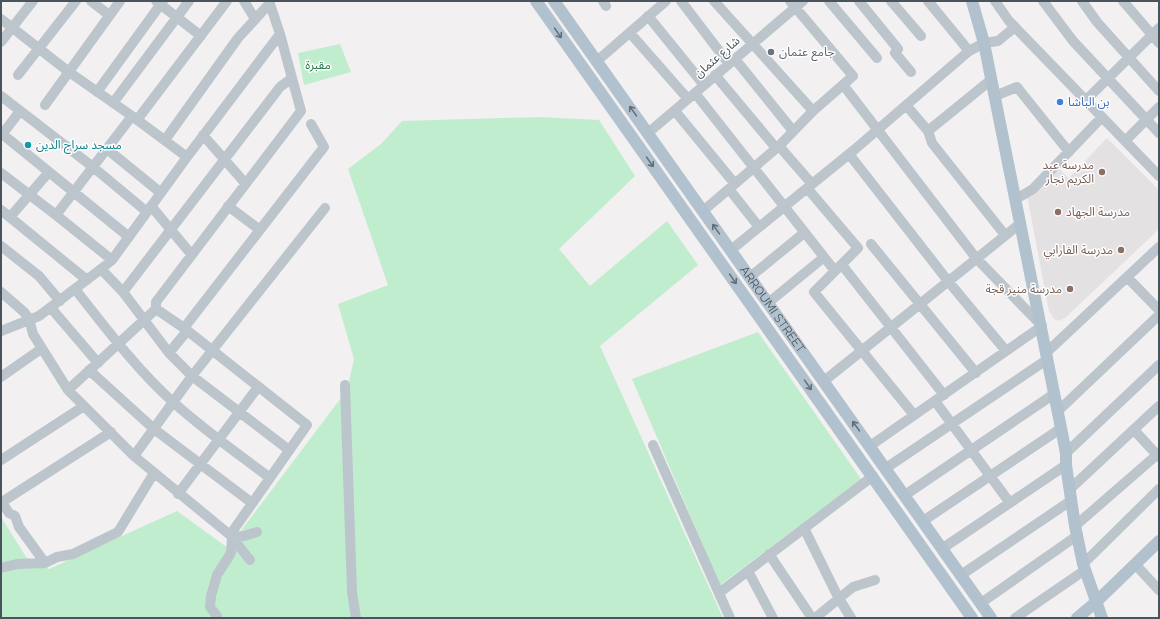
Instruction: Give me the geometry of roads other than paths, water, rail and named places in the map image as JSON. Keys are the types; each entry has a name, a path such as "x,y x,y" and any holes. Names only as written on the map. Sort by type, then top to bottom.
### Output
{"main road":[{"name":"ARROUMI STREET","path":"536,1 972,618"},
{"name":"ARROUMI STREET","path":"554,1 992,618"},
{"path":"972,1 992,79 1048,355 1084,567 1102,618"},
{"path":"1077,618 1159,542"}],"street":[{"path":"1,42 33,1"},
{"path":"18,76 38,48 76,1"},
{"path":"91,1 109,15"},
{"path":"45,105 120,1"},
{"path":"113,103 189,1"},
{"path":"56,215 107,149 135,118 201,36 227,1"},
{"path":"244,1 255,19"},
{"path":"597,61 666,1"},
{"path":"681,1 793,131"},
{"path":"714,1 812,111"},
{"name":"شارع عثمان","path":"648,133 752,44 792,5 803,1"},
{"path":"830,1 878,58"},
{"path":"859,1 898,49 895,53 911,72"},
{"path":"891,1 921,36"},
{"path":"928,1 969,52"},
{"path":"995,1 1015,27 1159,176"},
{"path":"1043,1 1073,41 1159,133"},
{"path":"1082,1 1097,22 1159,92"},
{"path":"1086,100 1128,58 1157,36 1123,1"},
{"path":"97,92 160,2 201,36"},
{"path":"165,140 238,38 269,2"},
{"path":"68,390 156,309 156,302 191,254 245,183 299,116 301,111 280,34 269,2"},
{"path":"703,211 777,147 812,111 844,86 853,76 792,5"},
{"path":"648,16 704,85"},
{"path":"1,19 69,72 135,118 187,157"},
{"path":"731,250 849,154 969,52 984,43 998,41 1015,27"},
{"path":"630,33 691,96 754,167 823,258 838,268 891,327 940,398 953,423 1010,503"},
{"path":"1,331 39,316 112,260 203,135 280,34"},
{"path":"716,75 810,186 858,248 814,292 914,415"},
{"path":"123,292 280,87 292,78"},
{"path":"928,131 992,79"},
{"path":"844,86 976,258 1042,326 870,446"},
{"path":"995,96 1017,88 1069,152"},
{"path":"1,96 149,209 171,230 191,254"},
{"path":"906,105 928,131 932,142 1005,235"},
{"path":"1125,141 1159,108"},
{"path":"20,111 1,134 129,237"},
{"path":"675,111 732,187 759,227"},
{"path":"1016,199 1034,189 1102,117"},
{"path":"169,354 260,230 324,147 311,124"},
{"path":"203,135 245,183"},
{"path":"107,149 161,193"},
{"path":"849,154 948,281 1006,351"},
{"path":"10,217 48,172"},
{"path":"1,173 112,260"},
{"path":"228,206 260,230"},
{"path":"134,456 172,402 324,208"},
{"path":"1,210 87,280"},
{"path":"824,381 1021,223"},
{"path":"750,277 804,233"},
{"path":"871,244 976,372"},
{"path":"1,246 39,276 60,301"},
{"path":"886,468 953,423 1048,355 1159,247"},
{"path":"768,303 823,258"},
{"path":"101,269 123,292 169,354 192,376 289,450"},
{"path":"1057,412 1158,316 1127,277"},
{"path":"75,289 119,344 172,402 219,440 270,478"},
{"path":"1,292 24,312 29,319 33,334 41,349 68,390 134,456 178,494 231,536 250,560"},
{"path":"51,308 98,363"},
{"path":"156,309 186,329 307,425 252,503 231,536 231,553 217,575 211,596 210,607 216,616"},
{"path":"1,376 41,349"},
{"path":"943,548 1010,503 1066,459 1159,365"},
{"path":"89,370 154,429 252,503"},
{"path":"345,385 352,592 356,618"},
{"path":"178,494 258,387"},
{"path":"904,494 1054,394"},
{"path":"1,460 84,406"},
{"path":"962,575 1071,494 1159,406"},
{"path":"923,521 1060,429"},
{"path":"981,603 1077,530 1158,455 1134,430"},
{"path":"45,563 19,527 15,516 9,513 1,501 111,432"},
{"path":"653,445 730,618"},
{"path":"1,568 17,564 45,563 57,557 73,554 118,532 154,473"},
{"path":"719,593 873,476"},
{"path":"1016,618 1084,567 1159,489"},
{"path":"804,528 838,598 851,618"},
{"path":"231,536 244,536 257,532"},
{"path":"769,554 814,618 853,587 875,580"},
{"path":"1135,564 1159,590"},
{"path":"748,571 773,618"}],"place":[{"name":"جامع عثمان","path":"771,52"},
{"name":"بن الباشا","path":"1060,102"},
{"name":"مسجد سراج الدين","path":"28,145"},
{"name":"مدرسة عبد الكريم نجار","path":"1102,172"},
{"name":"مدرسة الجهاد","path":"1058,212"},
{"name":"مدرسة الفارابي","path":"1121,250"},
{"name":"مدرسة منير قجة","path":"1070,289"}],"park label":[{"name":"مقبرة","path":"318,65"}]}
